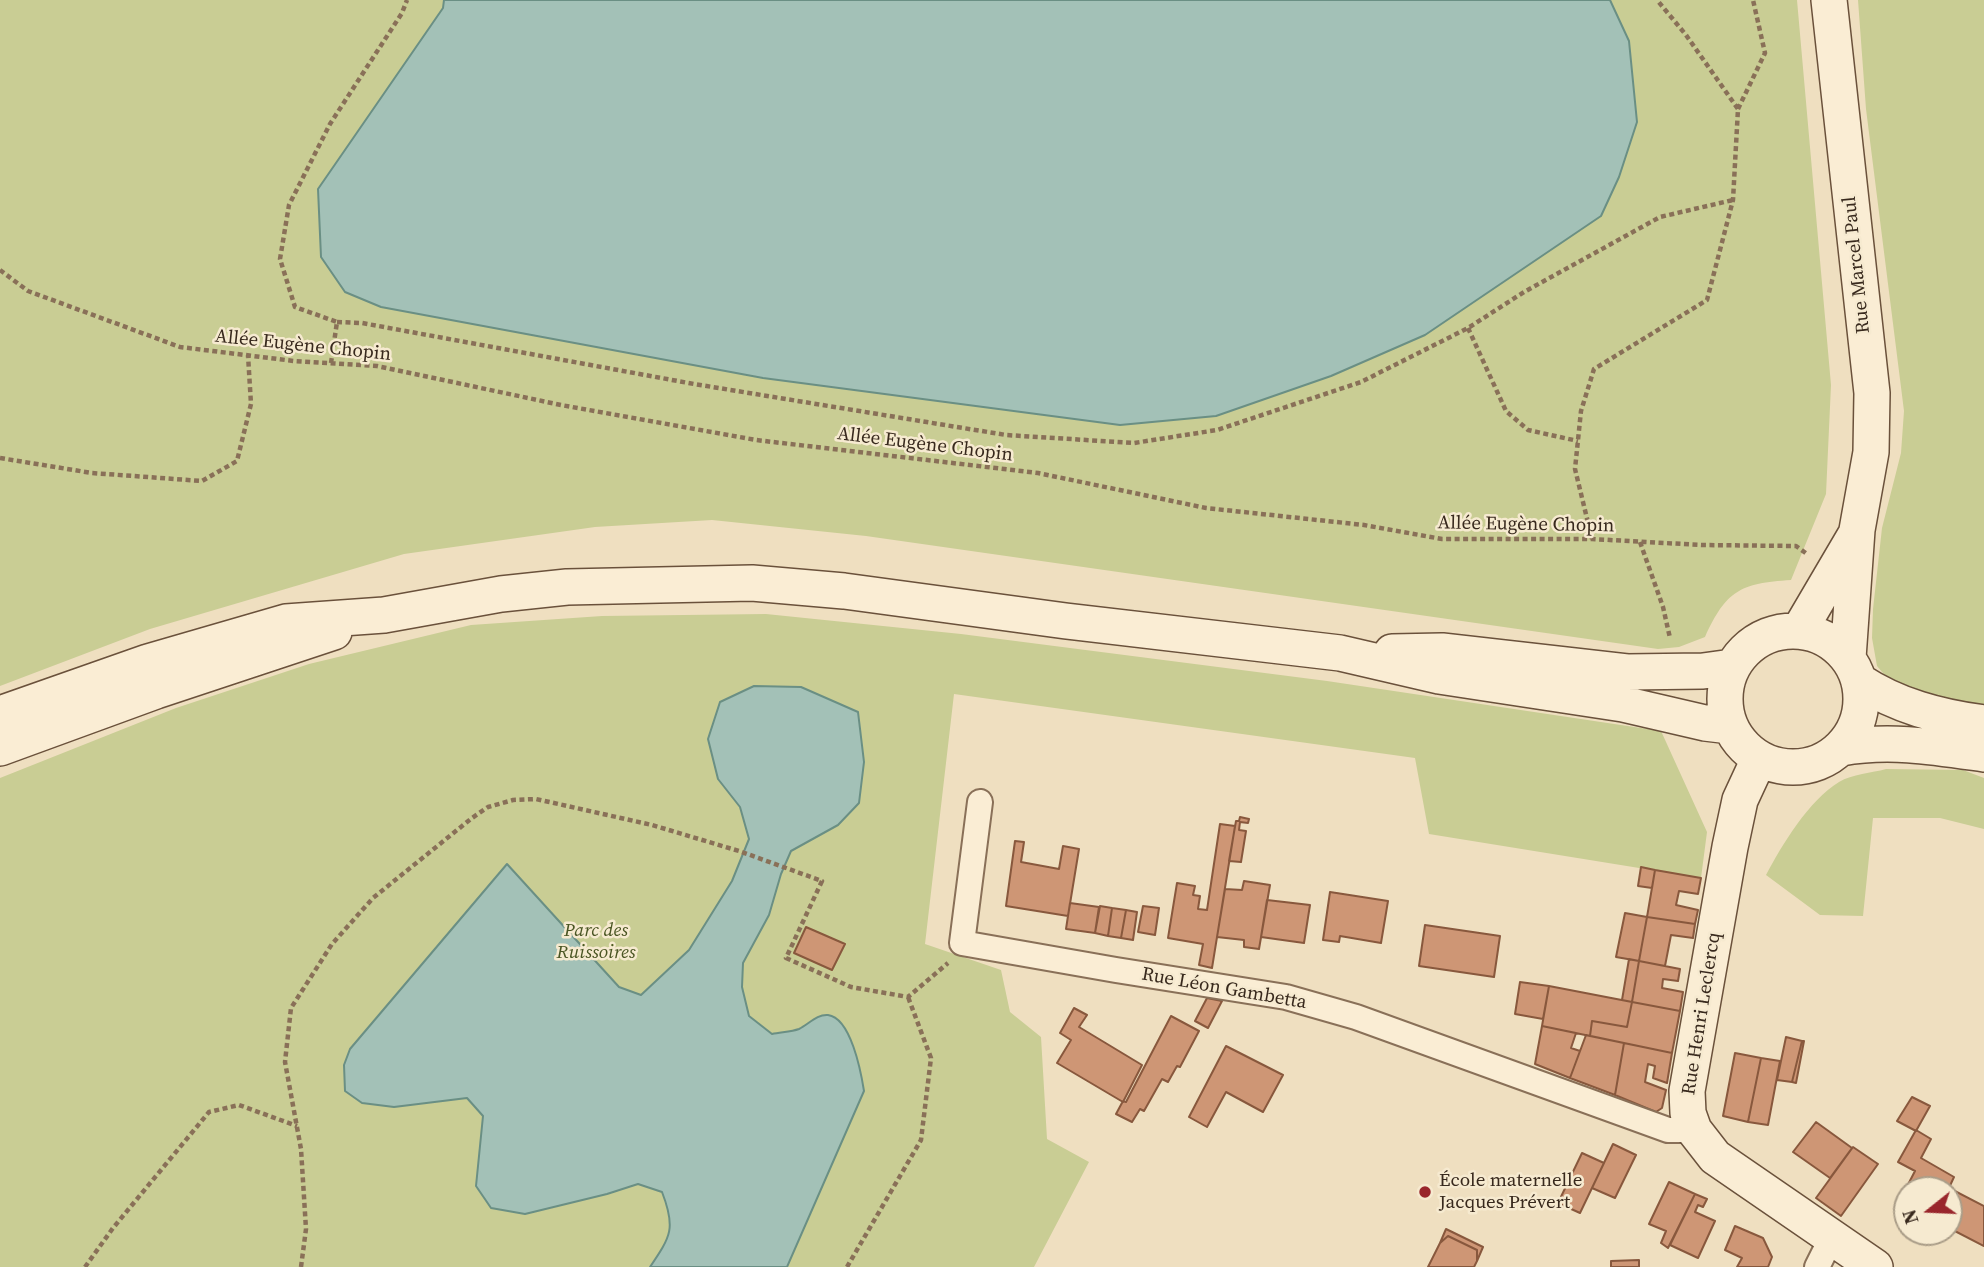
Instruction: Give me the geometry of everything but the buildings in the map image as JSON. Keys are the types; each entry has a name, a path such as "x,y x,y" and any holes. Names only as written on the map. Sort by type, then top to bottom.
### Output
{"main road":[{"name":"Rue Marcel Paul","path":"1829,0 1872,393 1871,452 1857,530 1854,670"},
{"name":"Rue Marcel Paul","path":"1799,631 1857,530"},
{"path":"0,714 148,662 286,622 384,615 501,594 568,587 752,583 844,590 1066,621 1340,653 1439,676 1623,704 1730,726"},
{"path":"0,748 156,691 384,615"},
{"path":"1854,670 1861,699 1859,717 1853,733 1841,748 1823,761 1802,767 1780,767 1759,759 1742,745 1730,726 1725,706 1726,686 1732,667 1745,650 1760,638 1779,632 1799,631 1826,639 1875,692 1913,709 1984,723"},
{"path":"1340,653 1442,651 1628,672 1732,667"},
{"path":"1841,748 1863,744 1908,743 1984,754"},
{"name":"Rue Henri Leclercq","path":"1759,759 1741,800 1735,824 1687,1090 1688,1113 1694,1130 1716,1157 1825,1252 1875,1267"}],"street":[{"path":"962,943 980,802"},
{"name":"Rue Léon Gambetta","path":"962,943 1286,997 1368,1021 1668,1130 1694,1130"}],"path":[{"path":"407,0 402,13 330,124 289,205 280,259 295,307 337,322 362,323 694,384 1006,435 1134,443 1217,430 1361,382 1468,328 1524,292 1660,217 1733,200"},
{"path":"1657,0 1686,35 1738,109"},
{"path":"1592,539 1576,469 1581,411 1594,369 1707,300 1733,200 1738,109 1765,53 1753,0"},
{"name":"Allée Eugène Chopin","path":"0,270 28,291 180,347 377,366 561,405 756,440 1038,473 1206,508 1364,524 1442,539 1592,539 1701,545 1796,546 1830,574"},
{"path":"331,363 337,322"},
{"path":"1468,328 1506,411 1528,430 1578,442"},
{"path":"0,458 92,473 202,481 237,461 251,404 248,355"},
{"path":"1640,542 1663,607 1671,641 1668,672"},
{"path":"301,1267 306,1229 301,1149 285,1062 291,1008 332,944 373,898 488,807 513,800 536,799 652,825 739,851 822,881 786,958 851,987 908,997 944,968 962,943"},
{"path":"847,1267 921,1140 931,1058 908,997"},
{"path":"85,1267 113,1228 209,1112 239,1105 297,1126"}],"green space":[{"path":"0,0 1797,0 1831,385 1826,494 1791,580 1759,584 1737,592 1720,609 1705,637 1679,647 1658,649 866,536 712,520 595,527 404,554 150,629 0,686"},
{"path":"1858,0 1984,0 1984,705 1917,696 1893,685 1877,666 1872,638 1873,609 1882,528 1901,453 1904,411 1866,109"},
{"name":"Parc des Ruissoires","path":"766,614 961,634 1327,681 1661,731 1707,832 1701,878 1429,834 1415,758 954,694 925,944 1001,970 1010,1012 1041,1037 1047,1139 1089,1162 1034,1267 0,1267 0,778 176,708 309,664 471,625 602,616"},
{"path":"1886,769 1963,770 1984,778 1984,829 1940,818 1873,818 1863,916 1820,915 1766,875 1797,824 1828,790 1850,777"}],"water":[{"path":"444,0 1610,0 1629,41 1637,122 1619,177 1601,216 1425,335 1331,376 1216,416 1120,425 763,378 381,307 345,292 321,257 318,189 443,8"},
{"path":"754,686 801,687 858,712 864,762 859,803 838,825 791,851 769,915 743,963 742,987 749,1016 772,1034 799,1029 824,1015 836,1018 843,1025 854,1047 864,1091 787,1267 650,1267 663,1247 669,1231 669,1215 662,1192 638,1184 525,1214 491,1208 476,1186 483,1116 467,1098 394,1107 362,1103 345,1091 344,1065 350,1049 507,864 619,987 641,995 689,950 732,881 749,839 740,807 718,779 708,739 720,702"}],"place":[{"name":"École maternelle Jacques Prévert","path":"1425,1192"}]}
